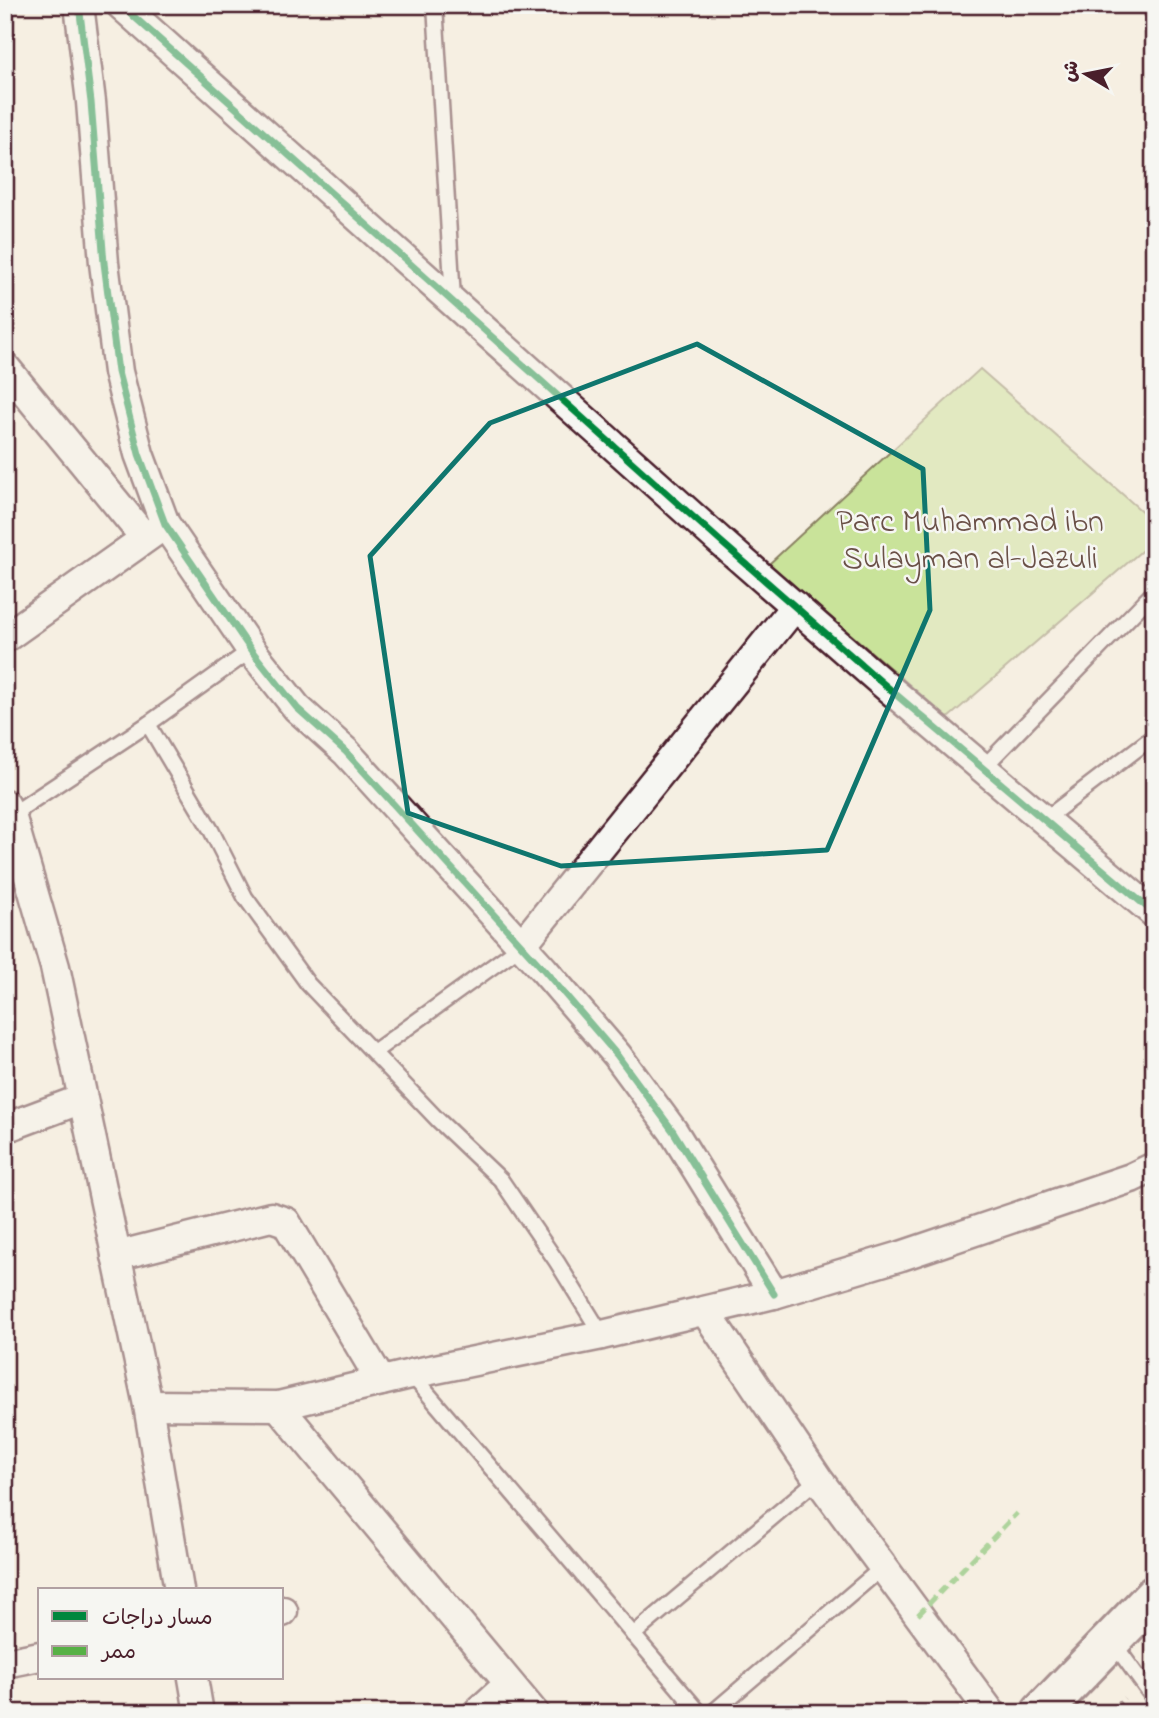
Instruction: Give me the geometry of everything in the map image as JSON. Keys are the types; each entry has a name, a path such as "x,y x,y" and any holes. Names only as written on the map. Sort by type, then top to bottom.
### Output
{"main road":[{"path":"1041,1713 1154,1596"}],"street":[{"path":"79,5 91,102 104,263 118,372 155,531"},
{"path":"121,5 794,606 1154,914"},
{"path":"5,367 155,531 297,708 346,752 617,1055 673,1131 774,1294"},
{"path":"5,638 155,531"},
{"path":"521,946 794,606"},
{"path":"8,809 55,967 148,1405 179,1588"},
{"path":"5,1128 82,1099"},
{"path":"148,1405 278,1406 411,1374 705,1311 774,1294 901,1256 1130,1178 1154,1167"},
{"path":"116,1256 271,1217 286,1222 381,1381"},
{"path":"705,1311 818,1479 991,1713"},
{"path":"278,1406 534,1713"},
{"path":"5,1663 38,1656"},
{"path":"194,1680 199,1713"},
{"path":"477,1713 509,1684"}],"lane":[{"path":"435,5 454,304"},
{"path":"983,768 1154,592"},
{"path":"8,809 148,724 251,650"},
{"path":"148,724 211,830 245,897 308,984 375,1051 438,1120 501,1180 557,1262 602,1335"},
{"path":"1044,820 1154,736"},
{"path":"375,1051 521,946"},
{"path":"411,1374 700,1713"},
{"path":"633,1635 818,1479"},
{"path":"712,1713 883,1567"},
{"path":"1111,1640 1154,1699"}],"highlighted area":[{"path":"697,344 923,469 930,610 827,850 561,866 408,813 370,556 490,423"}],"green space":[{"name":"Parc Muhammad ibn Sulayman al-Jazuli","path":"980,369 1154,522 1154,540 948,718 769,564"}],"marked path":[{"path":"918,1615 1017,1513"}],"cycle path":[{"path":"79,5 91,102 104,263 118,372 139,454 165,524 251,650 297,708 346,752 544,970 617,1055 673,1131 774,1294"},
{"path":"121,5 720,541 880,681 1154,913"}]}
